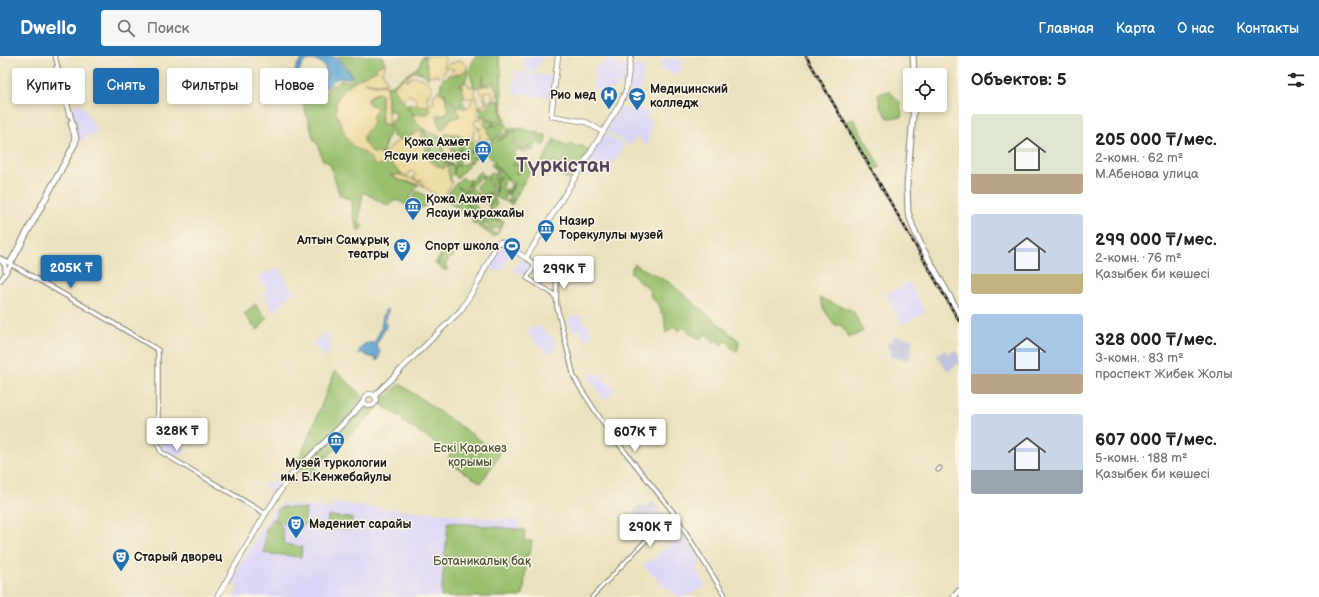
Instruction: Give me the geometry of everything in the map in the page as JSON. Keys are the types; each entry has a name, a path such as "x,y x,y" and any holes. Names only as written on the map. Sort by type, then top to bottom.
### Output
{"highway":[{"path":"914,56 915,68"},
{"path":"914,112 907,185 908,212 922,247 959,311"},
{"path":"955,597 959,592"}],"main road":[{"path":"558,56 550,116 586,122 603,132"},
{"path":"526,258 624,97 631,56"},
{"path":"365,403 369,406 373,405 376,401 377,393 461,310 477,286 495,244 501,242 556,279 554,293 574,377 610,433 677,517 726,597"},
{"path":"0,259 92,309 158,350 157,429 159,449 161,452 266,514"},
{"path":"0,259 5,265 6,270"},
{"path":"534,263 534,267 528,278 554,293"},
{"path":"0,281 9,264"},
{"path":"0,278 6,270 16,268"},
{"path":"218,597 266,514 296,471 365,403 365,396 375,392 402,368"},
{"path":"371,393 376,397"}],"street":[{"path":"9,264 76,144 77,138 54,56"},
{"path":"593,597 652,534 671,516 673,512"},
{"path":"593,597 655,532 671,519 677,517"}],"shaded area":[{"path":"524,56 543,56 542,62 540,62 539,67 536,67 535,72 525,70"},
{"path":"667,58 682,60 680,74 661,70 662,59 666,60"},
{"path":"607,59 616,60 616,64 627,66 625,85 617,84 615,90 593,89 596,65 600,66 601,63 607,62"},
{"path":"633,65 645,67 639,102 631,96 629,92"},
{"path":"515,71 553,77 550,97 513,93"},
{"path":"631,102 649,113 647,119 650,120 652,118 648,145 642,143 642,140 635,137 630,145 606,131 620,107 627,111"},
{"path":"82,104 97,131 80,142 71,108"},
{"path":"604,133 624,145 615,163 612,162 605,173 603,171 586,177 580,173"},
{"path":"498,245 501,245 511,254 500,272 488,267"},
{"path":"522,259 532,265 526,275 513,270"},
{"path":"280,267 285,279 294,291 273,312 263,293 267,290 258,277"},
{"path":"909,282 925,312 902,325 886,295"},
{"path":"583,316 581,318 593,332 585,341 581,338 584,335 579,328 573,333 568,318"},
{"path":"539,325 548,335 550,334 557,347 547,354 527,332"},
{"path":"323,334 330,334 330,348 326,357 322,355 323,353 313,343 323,336"},
{"path":"893,336 913,339 910,360 890,357 891,348 887,348 887,342 892,342"},
{"path":"945,350 948,354 955,350 959,356 959,363 948,371 936,355"},
{"path":"596,372 602,378 606,372 607,374 603,379 616,389 605,400 588,377"},
{"path":"162,420 186,420 186,451 184,454 172,455 161,448"},
{"path":"277,473 284,476 271,499 269,498 271,495 268,493 270,489 264,486 267,482 272,484"},
{"path":"653,501 668,518 652,532 633,511 640,504 644,508"},
{"path":"282,503 332,509 333,503 520,521 519,529 525,530 524,540 532,541 530,554 527,554 523,595 520,597 233,597 238,587 231,581 275,506 279,507"},
{"path":"685,535 701,564 695,568 705,586 687,597 679,597 668,588 667,589 643,565"}],"green space":[{"path":"337,56 382,56 385,63 377,68 378,70 362,77 350,85 338,97 336,108 349,141 373,160 382,164 385,160 395,167 402,175 391,175 399,180 418,185 406,205 395,201 388,206 363,192 359,221 363,227 359,232 353,217 352,200 340,196 330,164 322,159 318,145 314,140 303,104 328,104 328,88 331,85 335,85 342,80 350,82 353,76"},
{"path":"423,56 425,56 428,79 424,74 415,72 411,73 395,86 392,85 418,67"},
{"path":"476,56 499,56 502,105 505,121 492,122 485,117 486,112 484,116 481,116 480,107 487,109 489,104 496,99 499,104 498,100 500,102 496,85 492,82 489,85 482,84 484,75 481,83 482,86 475,88 470,72","holes":["501,103 503,118 505,121 502,117"]},
{"path":"467,69 469,71 464,84 460,85 464,91 463,101 467,108 462,109 460,108 461,103 458,108 446,97 445,92 444,95 440,93 441,83 444,77 447,79 448,76 460,74"},
{"path":"388,85 394,88 421,126 427,139 432,157 428,139 423,129 442,137 443,157 445,164 444,169 429,161 420,131 401,141 393,136 390,124 394,119 396,119 395,111 388,111"},
{"path":"889,91 900,102 902,117 888,118 880,106 878,94"},
{"path":"378,93 382,95 382,124 389,124 389,133 382,154 373,153 365,144 364,138 365,132 373,123 372,117 376,111 374,106 368,103 368,100 371,96"},
{"path":"444,97 454,105 460,116 448,121 442,130 439,129 437,114 441,116 445,115 449,108"},
{"path":"408,104 428,105 431,110 428,114 414,115 408,107"},
{"path":"853,118 880,167 874,170 846,122"},
{"path":"485,119 495,124 489,127 503,123 507,124 507,127 492,141 487,127 485,126"},
{"path":"511,127 539,133 539,135 546,135 545,145 541,145 538,142 532,152 528,148 526,152 514,141 512,142 523,151 522,152 518,149 514,153 518,157 514,161 518,164 512,165 521,165 515,173 518,174 517,172 523,165 526,165 523,164 527,160 532,163 531,165 533,166 523,184 520,185 522,186 512,205 505,201 508,200 511,202 514,200 513,198 512,201 509,200 509,195 515,183 509,193 508,191 511,187 511,182 508,181 507,177 494,164 496,163 494,162 490,165 494,161 489,157 488,153 484,152 499,136 507,132 511,132 497,141 516,131 506,131"},
{"path":"458,133 461,135 461,140 458,142 452,142 460,143 460,152 453,151 451,148 453,143 444,139 445,134"},
{"path":"554,139 568,146 570,143 578,147 580,145 590,151 573,178 567,179 557,172 559,168 558,164 553,161 549,167 542,162"},
{"path":"472,141 476,146 480,146 478,155 475,159 473,156 476,154 469,150 473,153 470,154 474,159 471,163 461,152 461,143"},
{"path":"452,152 459,152 457,155 460,153 460,165 456,166 462,165 468,162 471,163 457,178 454,174 456,156"},
{"path":"444,155 445,158 448,159 448,163 453,164 454,174 450,178 452,181 451,182 450,181 447,166 452,165 446,164"},
{"path":"493,164 507,177 502,188 504,190 508,190 504,192 504,194 507,192 509,194 505,195 504,201 496,197 495,192 497,192 498,186 496,191 496,171 500,176 499,180 502,175 492,166"},
{"path":"480,171 485,176 481,178 481,176 471,187 482,197 493,193 495,199 493,202 488,204 469,193 469,184"},
{"path":"492,172 494,173 496,182 496,191 494,191 494,188 487,175"},
{"path":"462,177 467,181 469,179 471,180 465,191 467,189 467,194 455,207 444,200"},
{"path":"485,177 487,178 492,192 482,195 476,186"},
{"path":"417,191 430,198 425,207 424,206 422,208 418,206 415,211 408,207"},
{"path":"466,197 472,201 471,203 474,201 477,209 484,211 488,214 488,217 492,215 501,220 478,219 478,217 473,217 473,219 456,208 460,201 471,208 473,214 472,208 461,201"},
{"path":"495,200 497,204 491,213 488,204"},
{"path":"473,220 504,221 497,235 499,229 495,227 494,230 484,223 483,226 496,233 494,237 472,222"},
{"path":"445,250 454,254 452,258 450,257 445,266 448,268 446,271 438,266 440,259 437,265 434,263 441,258 439,257 441,254 441,257"},
{"path":"634,264 670,283 739,341 737,351 730,347 731,345 726,341 722,345 716,340 714,342 706,334 700,339 683,327 679,331 673,327 666,333 664,315 661,313 660,307 650,295 651,292 630,272"},
{"path":"820,298 853,311 863,331 849,338 841,325 835,325 825,311"},
{"path":"255,304 267,318 257,330 244,314"},
{"path":"335,371 362,395 362,403 295,467 307,441"},
{"name":"Ескі Қаракөз қорымы","path":"400,384 500,454 481,483 450,463 451,461 448,459 451,453 402,421 403,419 377,402 381,398 377,394 383,394 386,397"},
{"path":"375,405 378,408 307,477 299,471 366,407 373,407"},
{"path":"279,508 306,509 304,526 285,524 274,519"},
{"path":"328,516 352,518 351,530 327,528"},
{"path":"272,519 281,525 285,544 302,547 301,557 264,553 266,529"},
{"name":"Ботаникалық бақ","path":"448,522 525,530 524,540 532,541 530,554 527,554 523,595 520,597 441,597"}],"sand":[{"path":"425,56 445,56 444,67 451,62 452,64 459,60 468,67 462,72 448,76 454,69 446,68 444,73 439,77 436,75 429,75"},
{"path":"385,63 385,67 382,71 386,79 386,83 377,84 364,82 375,85 386,84 389,124 382,124 381,93 372,95 367,101 377,109 372,117 373,123 364,135 364,143 373,153 382,154 382,157 385,160 382,164 375,166 366,154 354,147 348,140 337,116 336,110 339,96 344,90 356,80 377,70 376,68"},
{"path":"411,73 406,81 414,76 425,80 432,86 431,94 427,94 428,104 434,104 433,96 438,90 440,90 440,93 444,95 449,111 443,115 437,115 440,130 444,129 449,120 460,116 457,109 459,107 467,107 473,100 473,98 465,98 461,84 464,84 465,82 468,83 469,87 473,85 479,109 477,113 485,119 485,126 487,127 488,134 491,138 486,139 486,145 492,142 484,152 483,151 479,155 478,154 480,150 482,150 482,147 476,146 471,141 477,140 480,144 479,129 482,128 480,117 474,122 479,128 474,131 473,138 468,138 464,142 457,143 462,139 459,134 447,133 444,135 444,140 453,143 452,146 447,144 446,146 452,148 452,155 444,155 442,137 426,131 424,128 422,129 412,115 428,114 431,110 429,106 417,105 416,99 408,94 404,98 403,102 393,87"},
{"path":"494,85 498,93 496,97 486,109 479,106 486,104 478,87","holes":["492,91 490,102 486,102 485,92"]},
{"path":"420,131 429,161 443,169 444,166 447,166 450,181 453,182 442,199 420,184 399,180 390,175 401,175 405,177 414,179 422,184 425,183 422,180 418,181 413,177 416,175 412,171 409,172 407,177 405,176 383,156 383,154 398,140 402,140"}],"water":[{"path":"311,56 322,58 326,56 333,56 340,60 351,77 349,79 336,79 328,85 328,68 325,68 320,62 315,60 308,60 300,68 296,68 299,63"},
{"path":"385,310 388,310 385,320 386,327 376,345 380,351 379,359 377,361 377,358 375,360 376,358 372,358 373,356 367,356 366,353 365,355 364,353 361,354 361,352 359,354 363,345 373,343 373,345 381,329"}],"railway":[{"path":"806,56 959,321"}],"place":[{"name":"Рио мед","path":"609,110"},
{"name":"Медицинский колледж","path":"637,111"},
{"name":"Қожа Ахмет Ясауи кесенесі","path":"483,164"},
{"name":"Қожа Ахмет Ясауи мұражайы","path":"413,221"},
{"name":"Назир Торекулулы музей","path":"546,243"},
{"name":"Спорт школа","path":"512,261"},
{"name":"Алтын Самұрық театры","path":"402,262"},
{"name":"Музей туркологии им. Б.Кенжебайулы","path":"336,455"},
{"name":"Мәдениет сарайы","path":"296,539"},
{"name":"Старый дворец","path":"121,572"}],"district":[{"name":"Түркістан","path":"563,165"}]}
